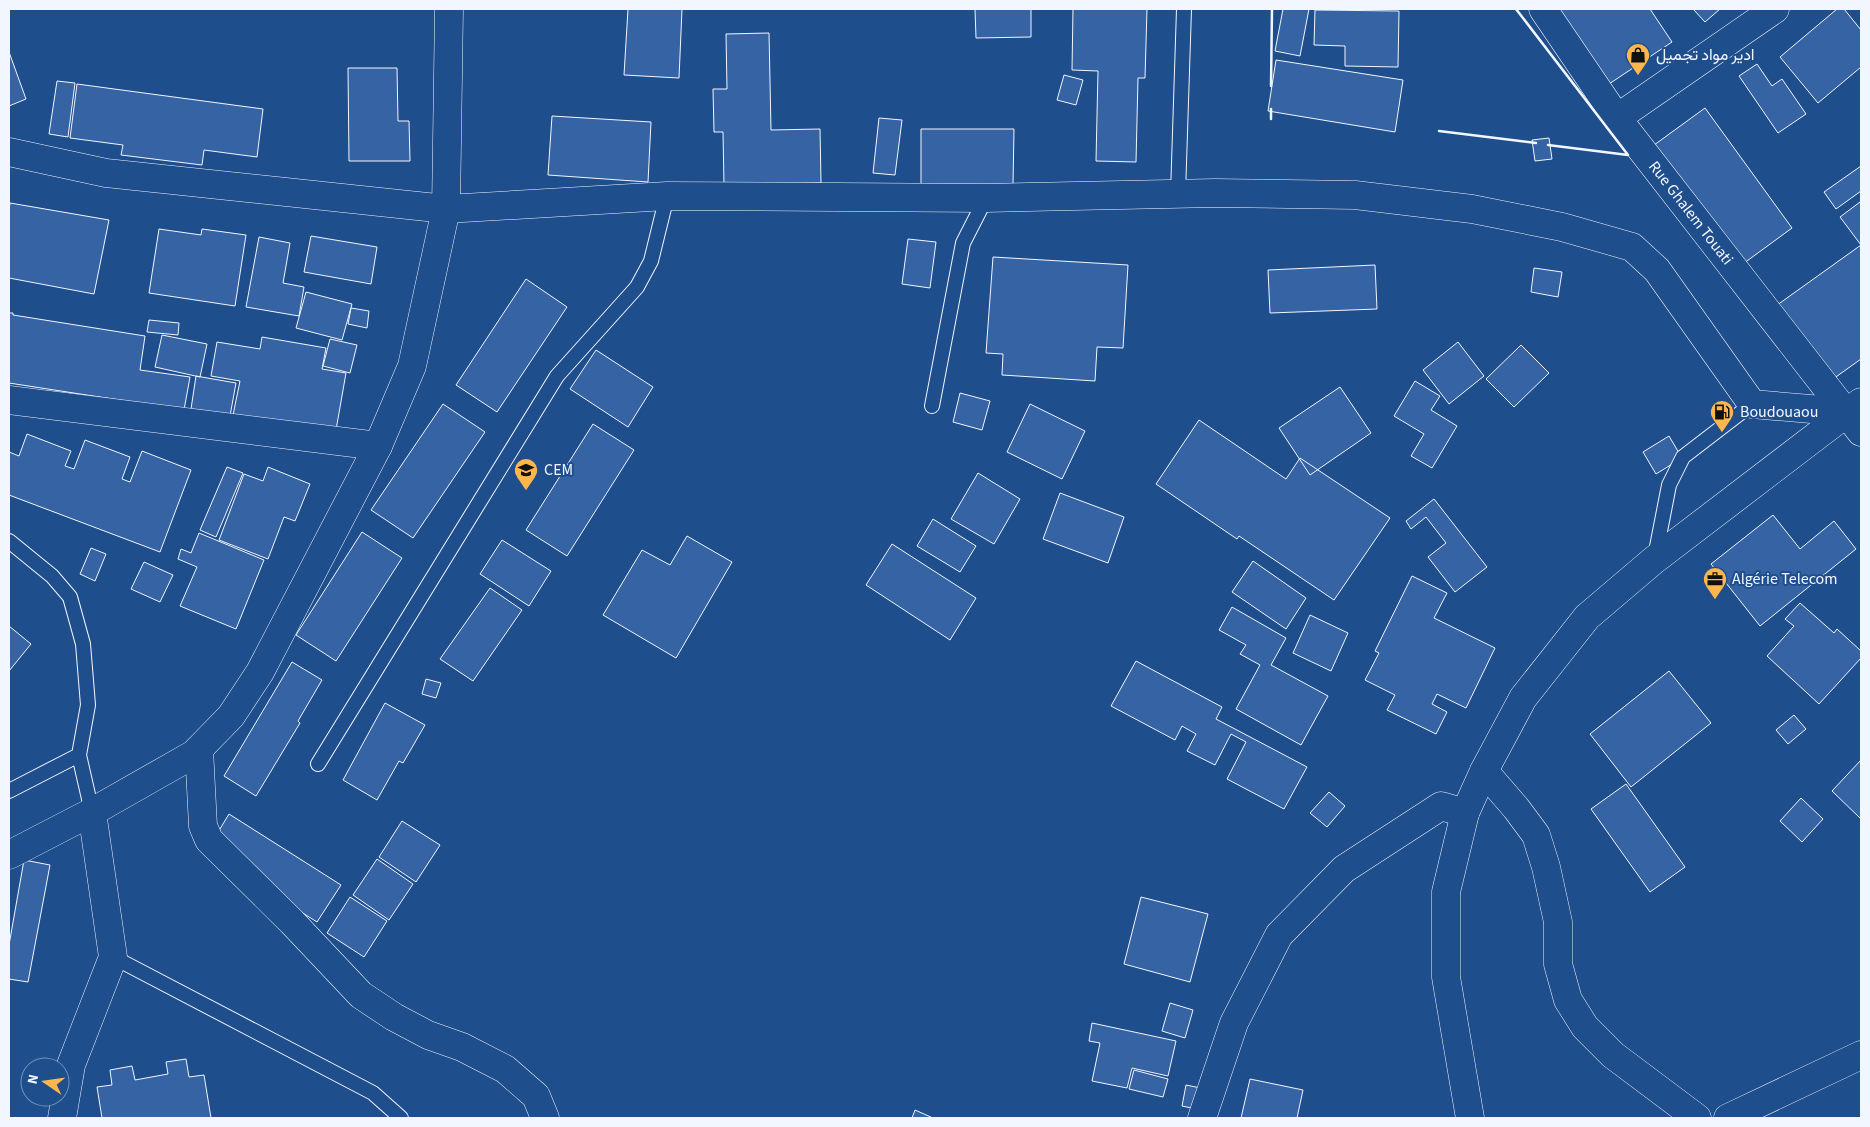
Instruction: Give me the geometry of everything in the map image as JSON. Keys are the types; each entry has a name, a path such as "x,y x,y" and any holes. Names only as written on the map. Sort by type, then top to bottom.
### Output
{"street":[{"path":"9,855 92,812 194,754 231,716 260,672 378,446 412,366 446,208 449,9"},
{"name":"Rue Ghalem Touati","path":"1543,9 1617,118 1857,415"},
{"path":"1617,118 1775,9"},
{"path":"9,152 106,173 446,208 667,196 986,198 1178,194 1355,196 1472,209 1562,227 1632,247 1657,270 1752,404 1857,415"},
{"path":"9,400 378,446"},
{"path":"1470,1118 1446,977 1446,892 1465,813 1484,771 1523,698 1587,617 1654,560 1857,415"},
{"path":"199,750 204,826 209,840 361,994 394,1017 428,1035 462,1047 505,1069 536,1096 545,1118"},
{"path":"1484,771 1516,808 1536,835 1546,867 1558,922 1558,964 1568,1000 1585,1027 1613,1055 1697,1118"},
{"path":"1202,1118 1234,1023 1280,936 1344,869 1441,806 1465,813"},
{"path":"62,1118 71,1065 113,957 92,812"},
{"path":"1728,1118 1852,1059 1861,1043"}],"lane":[{"path":"1178,194 1184,9"},
{"path":"318,764 557,376 637,288 651,261 667,196"},
{"path":"932,406 962,243 986,198"},
{"path":"1654,560 1669,485 1684,457 1752,404"},
{"path":"9,541 52,576 70,597 83,644 88,705 79,755 92,812"},
{"path":"9,791 79,755"},
{"path":"113,957 374,1093 401,1118"}],"building":[{"path":"628,9 682,9 679,78 624,75"},
{"path":"975,9 1031,9 1031,37 976,38"},
{"path":"1073,9 1147,9 1145,78 1138,78 1136,162 1096,161 1098,71 1072,70"},
{"path":"1283,9 1309,9 1300,56 1275,51"},
{"path":"1547,9 1650,9 1672,42 1600,90"},
{"path":"1693,9 1720,9 1705,22"},
{"path":"1837,9 1844,9 1861,30 1861,67 1818,103 1780,57"},
{"path":"1315,10 1399,11 1398,67 1345,66 1345,46 1314,45"},
{"path":"769,33 771,130 820,129 821,183 724,185 723,132 714,132 713,89 727,89 726,34"},
{"path":"9,52 26,99 9,106"},
{"path":"1276,60 1403,80 1395,132 1268,111"},
{"path":"1757,64 1772,86 1782,79 1806,114 1778,133 1739,76"},
{"path":"348,68 397,68 398,121 409,121 410,161 349,161"},
{"path":"1064,75 1083,80 1076,105 1057,100"},
{"path":"57,81 75,83 68,137 49,134"},
{"path":"77,84 263,109 257,157 204,150 202,165 121,155 123,145 70,138"},
{"path":"1705,108 1792,228 1736,269 1650,148"},
{"path":"552,116 651,122 648,182 548,175"},
{"path":"879,118 902,120 895,175 873,173"},
{"path":"921,129 1014,129 1013,185 921,185"},
{"path":"1549,138 1552,159 1535,161 1532,140"},
{"path":"1861,166 1861,191 1836,209 1824,192"},
{"path":"1860,202 1861,204 1861,245 1840,217"},
{"path":"10,203 109,220 94,294 9,278"},
{"path":"159,229 201,235 202,229 246,235 235,306 149,293"},
{"path":"311,236 377,247 371,284 304,272"},
{"path":"259,237 290,243 283,283 304,287 299,316 246,307"},
{"path":"908,239 936,242 930,288 902,284"},
{"path":"1861,245 1861,359 1826,384 1773,308"},
{"path":"993,257 1128,265 1123,348 1097,347 1095,381 1002,375 1003,354 986,353"},
{"path":"1375,265 1377,309 1270,313 1268,270"},
{"path":"1534,268 1562,272 1558,297 1531,292"},
{"path":"526,279 567,307 497,412 456,385"},
{"path":"306,292 352,304 342,340 296,328"},
{"path":"351,308 369,311 367,328 348,324"},
{"path":"9,313 145,336 140,370 190,377 184,410 9,383"},
{"path":"149,320 179,323 178,335 147,332"},
{"path":"162,335 207,344 200,377 155,367"},
{"path":"262,337 326,348 322,369 346,373 336,430 233,415 240,381 211,376 217,342 260,349"},
{"path":"330,339 357,345 350,373 323,366"},
{"path":"1458,342 1484,376 1449,404 1423,370"},
{"path":"1521,345 1549,373 1514,407 1486,379"},
{"path":"596,350 653,387 628,427 570,389"},
{"path":"196,376 236,383 230,416 191,409"},
{"path":"1415,381 1440,396 1431,410 1457,426 1432,468 1411,456 1424,434 1394,416"},
{"path":"1340,387 1371,433 1310,475 1279,428"},
{"path":"960,393 990,401 982,430 953,422"},
{"path":"443,404 485,432 413,538 371,510"},
{"path":"1030,404 1085,431 1062,479 1007,452"},
{"path":"1199,420 1286,479 1300,458 1390,518 1334,600 1239,536 1237,539 1156,484"},
{"path":"593,424 634,450 567,556 526,530"},
{"path":"27,434 71,451 65,466 74,469 85,440 130,457 122,479 130,482 142,451 191,470 160,552 9,495 9,452 19,456"},
{"path":"1669,436 1682,458 1656,474 1643,452"},
{"path":"227,467 243,473 216,537 200,530"},
{"path":"268,467 310,484 295,521 284,517 268,559 219,540 244,474 263,481"},
{"path":"978,473 1020,499 994,544 951,519"},
{"path":"1060,493 1124,517 1108,563 1043,539"},
{"path":"1434,499 1487,567 1455,592 1428,557 1446,543 1426,517 1411,529 1406,521"},
{"path":"1773,515 1800,549 1834,521 1856,549 1760,626 1711,564"},
{"path":"933,519 976,546 960,572 917,546"},
{"path":"362,532 402,558 336,661 296,635"},
{"path":"199,533 264,560 236,629 180,606 197,567 178,559 181,549 191,553"},
{"path":"687,536 732,562 676,658 603,615 642,550 670,565"},
{"path":"502,540 551,571 529,606 480,574"},
{"path":"892,544 976,598 950,640 866,585"},
{"path":"91,548 106,554 95,581 80,574"},
{"path":"1253,561 1306,598 1286,629 1232,592"},
{"path":"144,562 173,575 160,602 131,589"},
{"path":"1412,576 1447,593 1434,618 1495,648 1466,708 1437,694 1432,704 1447,712 1436,734 1387,710 1395,695 1365,680 1379,653 1375,651"},
{"path":"490,588 522,610 473,681 440,659"},
{"path":"1800,603 1834,633 1837,629 1861,651 1861,658 1819,704 1767,656 1794,626 1785,619"},
{"path":"1232,607 1286,638 1271,665 1328,696 1301,745 1236,709 1260,665 1240,654 1246,645 1219,630"},
{"path":"1310,615 1348,633 1331,671 1293,653"},
{"path":"9,626 31,644 9,671"},
{"path":"1136,661 1222,707 1216,719 1307,767 1284,809 1227,779 1246,742 1231,734 1215,765 1187,751 1196,734 1182,726 1175,740 1111,706"},
{"path":"292,662 322,680 298,721 300,723 256,796 224,776"},
{"path":"1669,671 1711,723 1631,787 1590,734"},
{"path":"426,679 441,683 436,698 422,694"},
{"path":"385,703 425,725 403,763 399,761 377,800 343,780"},
{"path":"1794,715 1806,729 1788,744 1776,730"},
{"path":"1861,760 1861,819 1832,791"},
{"path":"1626,784 1685,867 1650,892 1591,809"},
{"path":"1329,792 1345,806 1327,827 1310,813"},
{"path":"1801,798 1823,819 1802,842 1780,821"},
{"path":"229,814 341,885 317,922 206,852"},
{"path":"402,821 440,845 416,882 379,857"},
{"path":"377,859 413,884 389,920 353,895"},
{"path":"24,860 50,865 28,982 9,979 9,945"},
{"path":"350,897 387,921 364,957 327,933"},
{"path":"1141,897 1208,914 1190,982 1124,964"},
{"path":"1170,1003 1193,1010 1185,1038 1162,1031"},
{"path":"1092,1023 1176,1041 1168,1076 1132,1068 1127,1088 1092,1081 1100,1043 1089,1041"},
{"path":"186,1059 189,1077 204,1075 211,1118 102,1118 97,1087 112,1085 110,1070 132,1066 135,1080 168,1074 166,1062"},
{"path":"1134,1070 1168,1079 1163,1097 1129,1089"},
{"path":"1250,1079 1303,1090 1297,1118 1241,1118"},
{"path":"1186,1085 1215,1091 1210,1112 1182,1106"},
{"path":"915,1110 933,1118 912,1118"}],"wall":[{"path":"1271,86 1272,9"},
{"path":"1516,9 1628,155 1548,145"},
{"path":"1271,109 1271,119"},
{"path":"1439,131 1536,143"}],"place":[{"name":"ادير مواد تجميل","path":"1638,76"},
{"name":"Boudouaou","path":"1722,433"},
{"name":"CEM","path":"526,491"},
{"name":"Algérie Telecom","path":"1715,600"}]}
